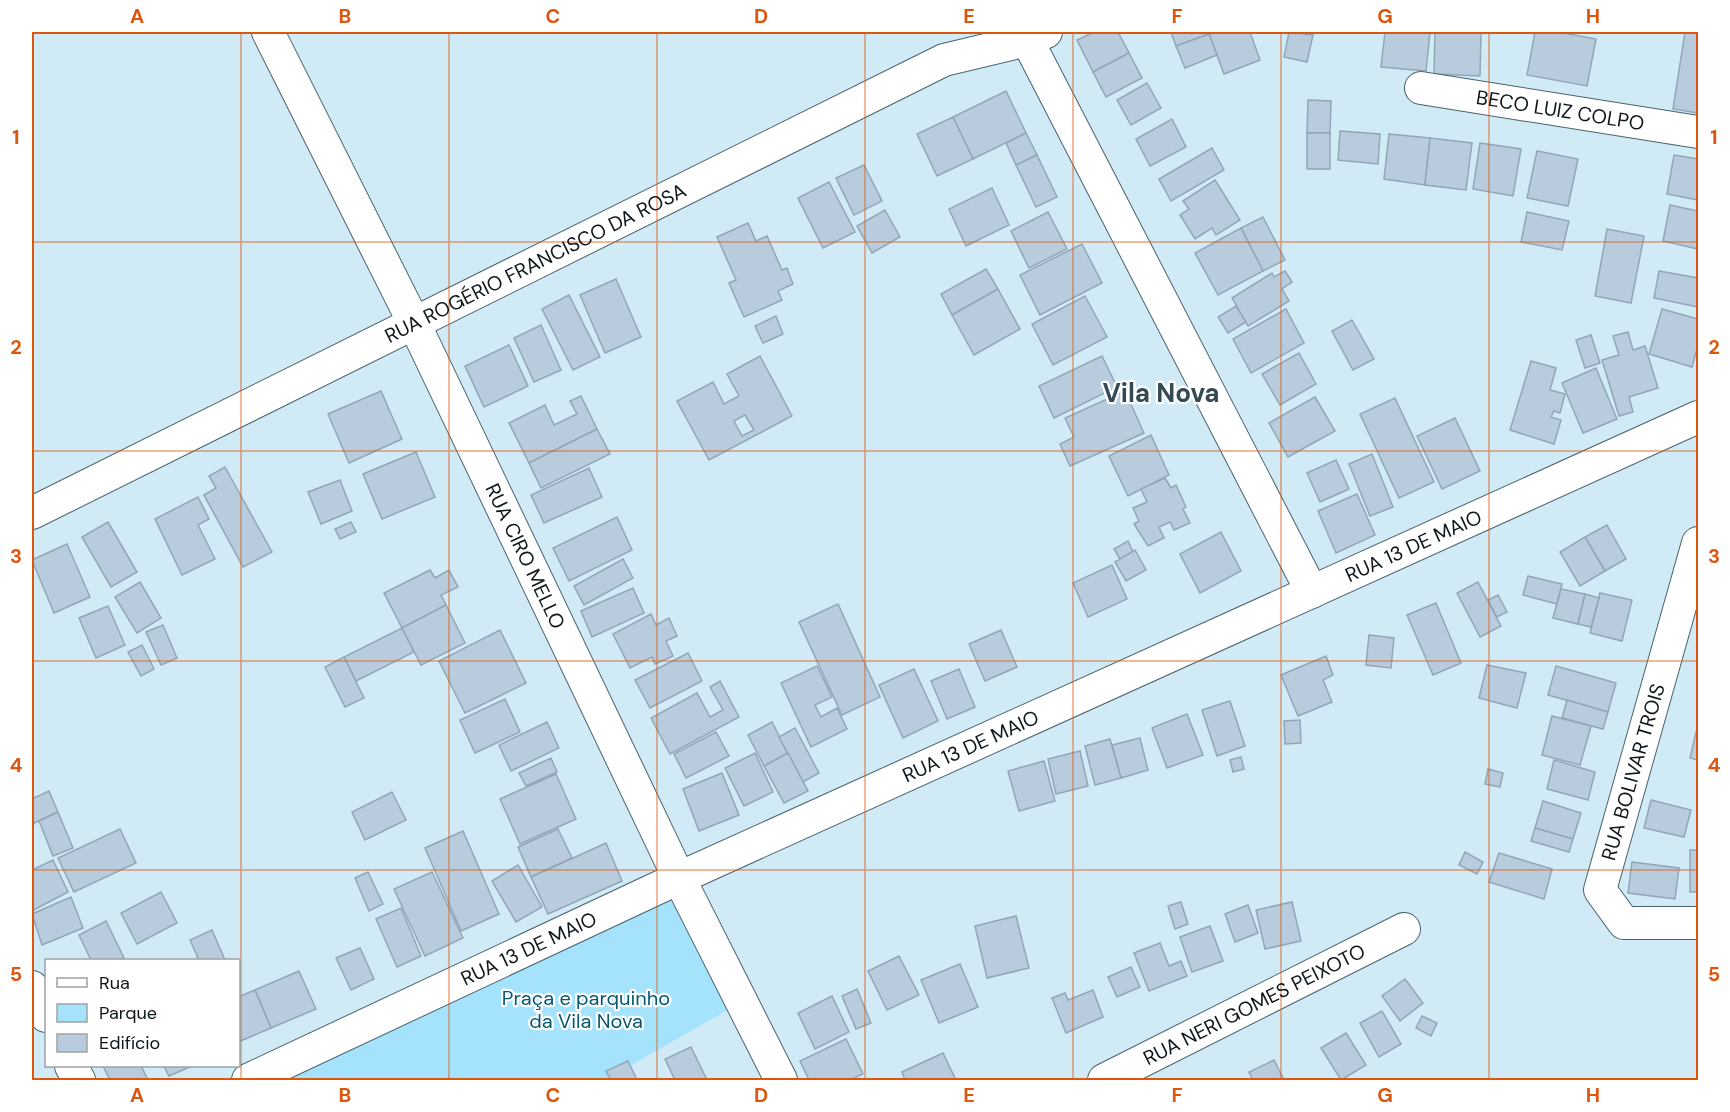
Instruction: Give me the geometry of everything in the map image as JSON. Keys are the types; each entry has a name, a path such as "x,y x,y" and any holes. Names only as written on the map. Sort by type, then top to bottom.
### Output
{"street":[{"name":"RUA CIRO MELLO","path":"268,32 413,321 679,878 781,1080"},
{"name":"RUA ROGÉRIO FRANCISCO DA ROSA","path":"32,513 413,321 944,60 1032,34"},
{"path":"1032,34 1312,592"},
{"name":"BECO LUIZ COLPO","path":"1421,88 1698,132"},
{"name":"RUA 13 DE MAIO","path":"248,1080 679,878 1698,417"},
{"name":"RUA BOLIVAR TROIS","path":"1698,543 1599,890 1624,923 1698,923"},
{"name":"RUA NERI GOMES PEIXOTO","path":"1104,1080 1404,929"},
{"path":"32,987 45,1015"}],"green space":[{"name":"Praça e parquinho da Vila Nova","path":"674,887 733,1007 605,1080 282,1080"}],"building":[{"path":"1094,32 1118,32 1129,53 1093,72 1077,40"},
{"path":"1171,32 1208,32 1209,34 1176,46"},
{"path":"1250,32 1260,60 1224,74 1209,34"},
{"path":"1289,32 1313,35 1307,62 1284,57"},
{"path":"1385,32 1430,32 1426,71 1381,67"},
{"path":"1435,32 1481,32 1480,76 1434,74"},
{"path":"1535,32 1558,32 1596,39 1587,86 1527,75"},
{"path":"1685,32 1698,32 1698,113 1673,109"},
{"path":"1209,34 1217,55 1185,68 1176,46"},
{"path":"1129,53 1142,78 1106,97 1093,72"},
{"path":"1147,83 1161,108 1131,125 1117,100"},
{"path":"1006,91 1026,133 973,159 953,117"},
{"path":"1308,100 1331,101 1330,133 1307,133"},
{"path":"953,117 973,159 937,176 917,134"},
{"path":"1172,119 1186,147 1150,166 1136,139"},
{"path":"1340,131 1380,134 1378,164 1338,160"},
{"path":"1026,133 1037,155 1016,165 1006,143"},
{"path":"1307,133 1330,133 1330,169 1307,169"},
{"path":"1389,134 1430,138 1425,185 1384,179"},
{"path":"1430,138 1472,143 1466,190 1425,185"},
{"path":"1480,143 1521,149 1513,196 1473,189"},
{"path":"1212,148 1224,170 1171,201 1159,179"},
{"path":"1537,151 1578,159 1568,206 1527,198"},
{"path":"1037,155 1057,197 1036,207 1016,165"},
{"path":"1674,155 1698,159 1698,200 1667,194"},
{"path":"864,165 882,201 854,215 836,178"},
{"path":"1215,180 1240,220 1216,235 1212,228 1195,239 1180,215 1189,209 1183,201"},
{"path":"829,182 855,232 823,248 798,198"},
{"path":"992,188 1009,225 966,246 949,209"},
{"path":"1670,205 1698,211 1698,249 1663,241"},
{"path":"885,210 900,237 872,253 857,226"},
{"path":"1048,212 1067,249 1029,268 1011,231"},
{"path":"1527,212 1569,221 1562,250 1521,242"},
{"path":"1263,217 1285,260 1263,271 1241,228"},
{"path":"748,223 756,241 767,236 782,270 787,268 793,284 778,291 782,300 744,317 729,283 736,280 717,237"},
{"path":"1241,228 1263,271 1218,295 1195,253"},
{"path":"1607,229 1644,236 1631,303 1595,296"},
{"path":"1082,244 1102,283 1040,315 1020,275"},
{"path":"986,269 998,289 952,315 941,294"},
{"path":"1285,271 1292,282 1282,289 1289,301 1248,326 1232,298 1272,273 1274,277"},
{"path":"1659,271 1698,278 1698,307 1654,298"},
{"path":"616,279 641,337 605,353 580,295"},
{"path":"998,289 1020,329 974,355 952,315"},
{"path":"569,295 600,357 573,370 542,309"},
{"path":"1085,296 1107,337 1053,365 1032,324"},
{"path":"1236,306 1246,322 1228,333 1218,317"},
{"path":"1286,309 1304,343 1251,373 1233,339"},
{"path":"1662,309 1698,319 1698,345 1692,367 1649,354"},
{"path":"776,316 783,334 763,343 755,326"},
{"path":"1352,320 1374,359 1353,370 1332,331"},
{"path":"541,325 561,370 534,382 514,338"},
{"path":"1628,332 1633,350 1645,346 1658,388 1629,397 1633,412 1619,416 1602,360 1619,355 1613,336"},
{"path":"1591,335 1600,363 1585,368 1576,340"},
{"path":"509,345 528,386 484,407 465,366"},
{"path":"1299,353 1316,384 1280,405 1262,374"},
{"path":"760,356 792,416 709,460 677,401 713,382 724,404 739,396 727,374","holes":["745,415 754,430 742,436 734,421"]},
{"path":"1102,356 1117,387 1054,418 1039,386"},
{"path":"1531,361 1556,368 1550,390 1565,394 1560,413 1554,411 1551,417 1561,420 1554,444 1510,430"},
{"path":"1596,368 1617,419 1583,433 1562,383"},
{"path":"381,391 402,439 349,463 328,414"},
{"path":"1125,391 1144,433 1070,466 1060,444 1074,437 1065,418"},
{"path":"581,396 597,429 529,463 509,423 545,405 554,425 577,414 570,401"},
{"path":"1315,397 1335,431 1288,457 1269,423"},
{"path":"1395,398 1434,482 1399,498 1360,414"},
{"path":"1455,418 1480,471 1442,489 1417,436"},
{"path":"597,429 610,454 541,488 529,463"},
{"path":"1151,435 1169,475 1128,496 1109,456"},
{"path":"416,452 435,497 382,519 363,474"},
{"path":"1372,454 1393,507 1370,516 1349,464"},
{"path":"1336,460 1349,489 1320,502 1307,473"},
{"path":"225,467 272,552 243,567 204,495 216,488 209,476"},
{"path":"589,468 602,497 544,523 531,495"},
{"path":"1165,478 1171,488 1176,485 1190,523 1174,530 1170,522 1159,527 1164,538 1148,546 1134,524 1139,521 1133,508 1147,502 1141,489"},
{"path":"340,480 352,511 321,524 308,492"},
{"path":"1357,494 1375,535 1336,553 1318,511"},
{"path":"198,497 209,519 198,525 215,559 182,575 155,519"},
{"path":"617,517 632,550 569,581 553,548"},
{"path":"108,522 137,572 111,587 82,537"},
{"path":"351,522 356,532 340,539 335,529"},
{"path":"1607,525 1626,559 1605,571 1585,537"},
{"path":"1221,532 1241,571 1200,593 1180,554"},
{"path":"1585,537 1605,571 1580,586 1560,552"},
{"path":"1128,541 1133,552 1120,559 1114,549"},
{"path":"67,544 90,597 54,613 32,560"},
{"path":"1135,550 1146,570 1126,581 1115,562"},
{"path":"623,559 633,578 584,605 574,586"},
{"path":"1112,565 1127,599 1088,617 1073,583"},
{"path":"430,570 435,578 449,570 458,587 441,595 446,605 402,628 384,593"},
{"path":"1528,576 1562,584 1557,604 1523,595"},
{"path":"140,582 161,618 137,633 115,597"},
{"path":"1478,582 1501,626 1480,637 1457,593"},
{"path":"633,588 644,613 592,637 581,611"},
{"path":"1561,589 1585,594 1578,624 1553,618"},
{"path":"1600,593 1632,600 1622,641 1590,633"},
{"path":"1585,594 1599,598 1591,627 1578,624"},
{"path":"1498,595 1507,612 1497,617 1488,600"},
{"path":"1436,603 1461,663 1433,675 1407,615"},
{"path":"838,604 880,697 842,715 799,622"},
{"path":"446,605 465,643 421,665 402,628"},
{"path":"108,606 125,645 96,658 79,618"},
{"path":"651,614 656,625 669,618 677,636 666,641 673,656 655,664 652,657 630,668 613,634"},
{"path":"163,625 177,658 161,665 146,632"},
{"path":"402,628 414,652 356,681 344,657"},
{"path":"500,630 526,683 465,713 439,661"},
{"path":"1001,630 1017,667 985,681 969,644"},
{"path":"1369,635 1394,638 1391,668 1366,665"},
{"path":"142,645 154,669 141,676 128,652"},
{"path":"688,653 702,681 650,708 635,680"},
{"path":"1326,656 1333,675 1323,680 1332,702 1298,716 1281,675"},
{"path":"344,657 364,698 345,707 325,667"},
{"path":"1487,665 1526,673 1517,708 1479,698"},
{"path":"817,666 832,697 815,705 821,717 837,708 847,729 811,747 781,683"},
{"path":"1556,666 1616,683 1608,712 1548,695"},
{"path":"914,669 938,721 903,738 879,685"},
{"path":"959,669 975,707 947,719 931,681"},
{"path":"720,681 739,717 670,754 651,718 697,693 710,717 723,710 710,687"},
{"path":"505,699 520,732 475,753 460,720"},
{"path":"1567,700 1608,712 1603,729 1562,718"},
{"path":"1230,701 1245,746 1217,756 1202,710"},
{"path":"1187,714 1203,755 1167,768 1152,728"},
{"path":"1552,716 1591,726 1580,765 1542,755"},
{"path":"1300,720 1301,743 1285,744 1284,721"},
{"path":"547,722 559,748 511,771 499,745"},
{"path":"772,722 788,753 764,766 748,735"},
{"path":"795,728 819,773 803,782 779,737"},
{"path":"716,732 729,756 686,778 674,754"},
{"path":"1696,732 1698,732 1698,760 1690,758"},
{"path":"1140,738 1148,770 1121,778 1112,745"},
{"path":"1110,739 1121,778 1095,785 1085,746"},
{"path":"1080,751 1088,786 1056,794 1048,759"},
{"path":"755,753 773,792 744,806 725,768"},
{"path":"788,753 808,791 784,803 764,766"},
{"path":"1241,757 1244,769 1233,772 1230,760"},
{"path":"551,758 557,772 526,786 519,773"},
{"path":"1554,760 1595,772 1588,800 1547,789"},
{"path":"1044,761 1055,801 1019,811 1008,771"},
{"path":"1488,769 1503,773 1500,787 1485,784"},
{"path":"722,773 739,815 699,831 683,789"},
{"path":"556,774 576,819 520,844 500,799"},
{"path":"49,791 58,812 32,824 32,793 34,798"},
{"path":"392,792 406,820 365,840 352,812"},
{"path":"1651,800 1691,810 1684,837 1644,828"},
{"path":"1543,801 1581,813 1573,839 1535,828"},
{"path":"58,812 73,848 53,856 39,821"},
{"path":"1535,828 1573,839 1569,852 1531,841"},
{"path":"120,829 136,863 74,892 58,858"},
{"path":"558,829 572,858 531,877 518,847"},
{"path":"463,831 499,914 461,931 425,848"},
{"path":"606,843 622,881 548,914 531,877"},
{"path":"1690,850 1698,850 1698,892 1690,892"},
{"path":"1465,852 1483,862 1477,874 1459,865"},
{"path":"1499,853 1552,869 1544,899 1489,882"},
{"path":"53,860 68,892 32,911 32,870"},
{"path":"1632,862 1679,868 1675,899 1628,893"},
{"path":"518,865 542,907 516,922 492,881"},
{"path":"368,872 383,904 369,911 355,878"},
{"path":"432,872 463,938 425,956 394,889"},
{"path":"161,892 177,923 137,944 121,913"},
{"path":"71,897 83,928 42,945 32,914"},
{"path":"1181,902 1188,924 1175,929 1168,906"},
{"path":"1292,902 1301,941 1265,949 1256,910"},
{"path":"1248,905 1258,933 1235,942 1225,914"},
{"path":"401,908 421,956 397,967 376,919"},
{"path":"1016,916 1029,968 987,978 975,926"},
{"path":"106,921 124,958 91,959 79,935"},
{"path":"1210,926 1223,961 1192,972 1180,937"},
{"path":"212,930 225,959 199,959 190,940"},
{"path":"1160,943 1169,966 1181,961 1187,976 1149,991 1134,953"},
{"path":"360,948 374,979 351,990 336,958"},
{"path":"899,956 919,995 887,1010 868,971"},
{"path":"960,964 978,1007 939,1023 921,980"},
{"path":"1131,967 1140,987 1117,997 1108,977"},
{"path":"299,971 316,1009 271,1028 255,990"},
{"path":"1405,979 1423,1003 1400,1021 1382,996"},
{"path":"857,989 871,1023 856,1029 842,996"},
{"path":"255,990 271,1028 240,1041 240,996"},
{"path":"1093,990 1103,1017 1066,1033 1052,998 1065,993 1068,1000"},
{"path":"832,996 849,1032 815,1049 798,1013"},
{"path":"1382,1011 1401,1044 1379,1057 1360,1023"},
{"path":"1422,1016 1437,1023 1431,1036 1416,1028"},
{"path":"1346,1033 1366,1065 1341,1080 1321,1048"},
{"path":"846,1039 863,1074 850,1080 809,1080 800,1061"},
{"path":"691,1047 707,1080 675,1080 665,1059"},
{"path":"943,1053 956,1080 905,1080 902,1072"},
{"path":"1274,1060 1284,1080 1253,1080 1249,1072"},
{"path":"628,1061 637,1080 611,1080 606,1071"},
{"path":"104,1067 142,1067 148,1080 110,1080"},
{"path":"164,1067 190,1067 169,1076"}],"district":[{"name":"Vila Nova","path":"1161,393"}]}
